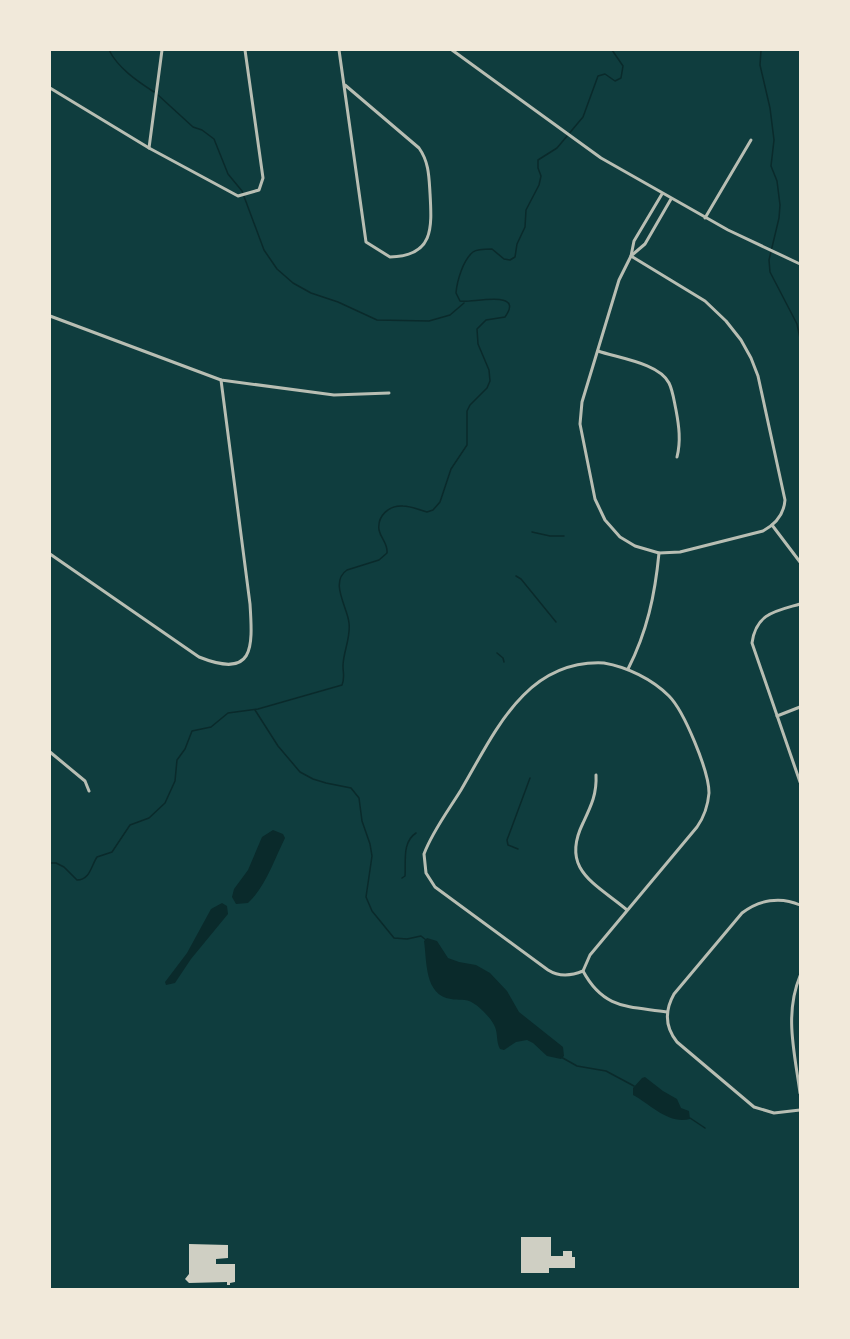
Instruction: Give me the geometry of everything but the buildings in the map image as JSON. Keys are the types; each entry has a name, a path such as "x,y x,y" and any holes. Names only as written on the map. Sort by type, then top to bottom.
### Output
{"street":[{"path":"148,148 162,50"},
{"path":"50,88 148,148 238,196 259,190 263,178 245,50"},
{"path":"339,50 366,242 390,257 411,253 421,247 430,233 428,169 425,156 419,148 345,85"},
{"path":"453,50 601,158 705,218 801,264"},
{"path":"705,218 751,140"},
{"path":"631,256 711,305 733,328 750,355 759,382 784,496 783,509 772,525 758,532 680,552 659,553 636,546 620,537 605,520 595,499 579,419 582,402 619,280 631,256 634,241 662,194"},
{"path":"631,256 645,244 671,199"},
{"path":"50,316 221,380 334,395 389,393"},
{"path":"598,351 646,365 667,379 679,428 677,457"},
{"path":"50,554 199,657 228,666 242,661 249,652 252,631 250,604 221,380"},
{"path":"772,525 801,562"},
{"path":"627,670 650,613 656,588 659,553"},
{"path":"801,604 769,614 759,622 754,633 753,647 801,782"},
{"path":"604,663 627,670 662,690 679,708 706,777 709,791 706,809 700,823 590,955 583,971 563,975 551,972 440,892 432,885 426,873 424,854 492,736 520,697 555,673 574,665 604,663"},
{"path":"777,716 801,707"},
{"path":"50,752 85,781 89,791"},
{"path":"596,775 595,798 577,836 574,845 575,857 585,874 627,910"},
{"path":"801,905 784,900 770,901 758,903 742,913 674,994 668,1012 670,1031 677,1042 754,1107 774,1113 801,1110"},
{"path":"583,971 595,988 613,1003 625,1007 668,1012"},
{"path":"801,976 793,1000 791,1020 801,1093"}],"water":[{"path":"273,830 283,834 285,838 269,872 260,889 248,903 236,904 232,897 234,889 248,870 262,837"},
{"path":"222,903 227,906 228,914 191,959 175,983 166,985 165,982 187,953 211,909"},
{"path":"427,938 437,941 448,958 476,965 490,973 507,991 519,1012 563,1047 564,1056 561,1059 547,1056 527,1040 516,1042 504,1050 500,1049 495,1027 482,1010 470,1001 442,996 431,984 424,941"},
{"path":"645,1077 677,1099 681,1108 689,1111 690,1119 682,1120 667,1116 633,1095 633,1088"}],"waterway":[{"path":"109,50 123,68 154,92"},
{"path":"50,863 64,867 77,880 85,878 97,857 112,852 130,825 149,818 165,803 175,781 177,760 185,749 192,731 211,727 228,713 258,709 342,685 343,661 349,629 348,617 339,588 342,575 347,570 379,560 387,553 379,525 382,516 389,509 406,506 427,512 433,510 440,502 451,469 467,445 467,411 487,388 490,381 489,370 478,344 477,329 486,320 505,317 509,308 508,303 494,299 460,301 456,293 463,265 473,252 479,250 492,249 504,259 510,260 515,257 517,244 525,227 526,210 539,185 541,176 538,160 557,148 583,117 598,76 605,74 615,81 621,78 623,66 612,50"},
{"path":"761,50 760,65 770,108 774,140 771,166 777,181 780,205 769,260 770,272 797,324 800,338"},
{"path":"158,95 193,127 202,130 214,139 228,174 242,191 264,250 277,269 293,283 311,293 338,302 377,320 429,321 450,315 464,303"},
{"path":"532,532 564,536"},
{"path":"516,576 521,579 556,622"},
{"path":"497,653 504,662"},
{"path":"255,710 278,746 300,772 313,779 351,788 359,798 362,821 372,856 366,897 372,911 394,938 407,939 421,936 426,940"},
{"path":"518,849 508,845 507,840 530,778"},
{"path":"402,878 405,876 407,847 416,833"},
{"path":"561,1057 577,1066 606,1071 634,1086"},
{"path":"690,1118 705,1128"}]}
